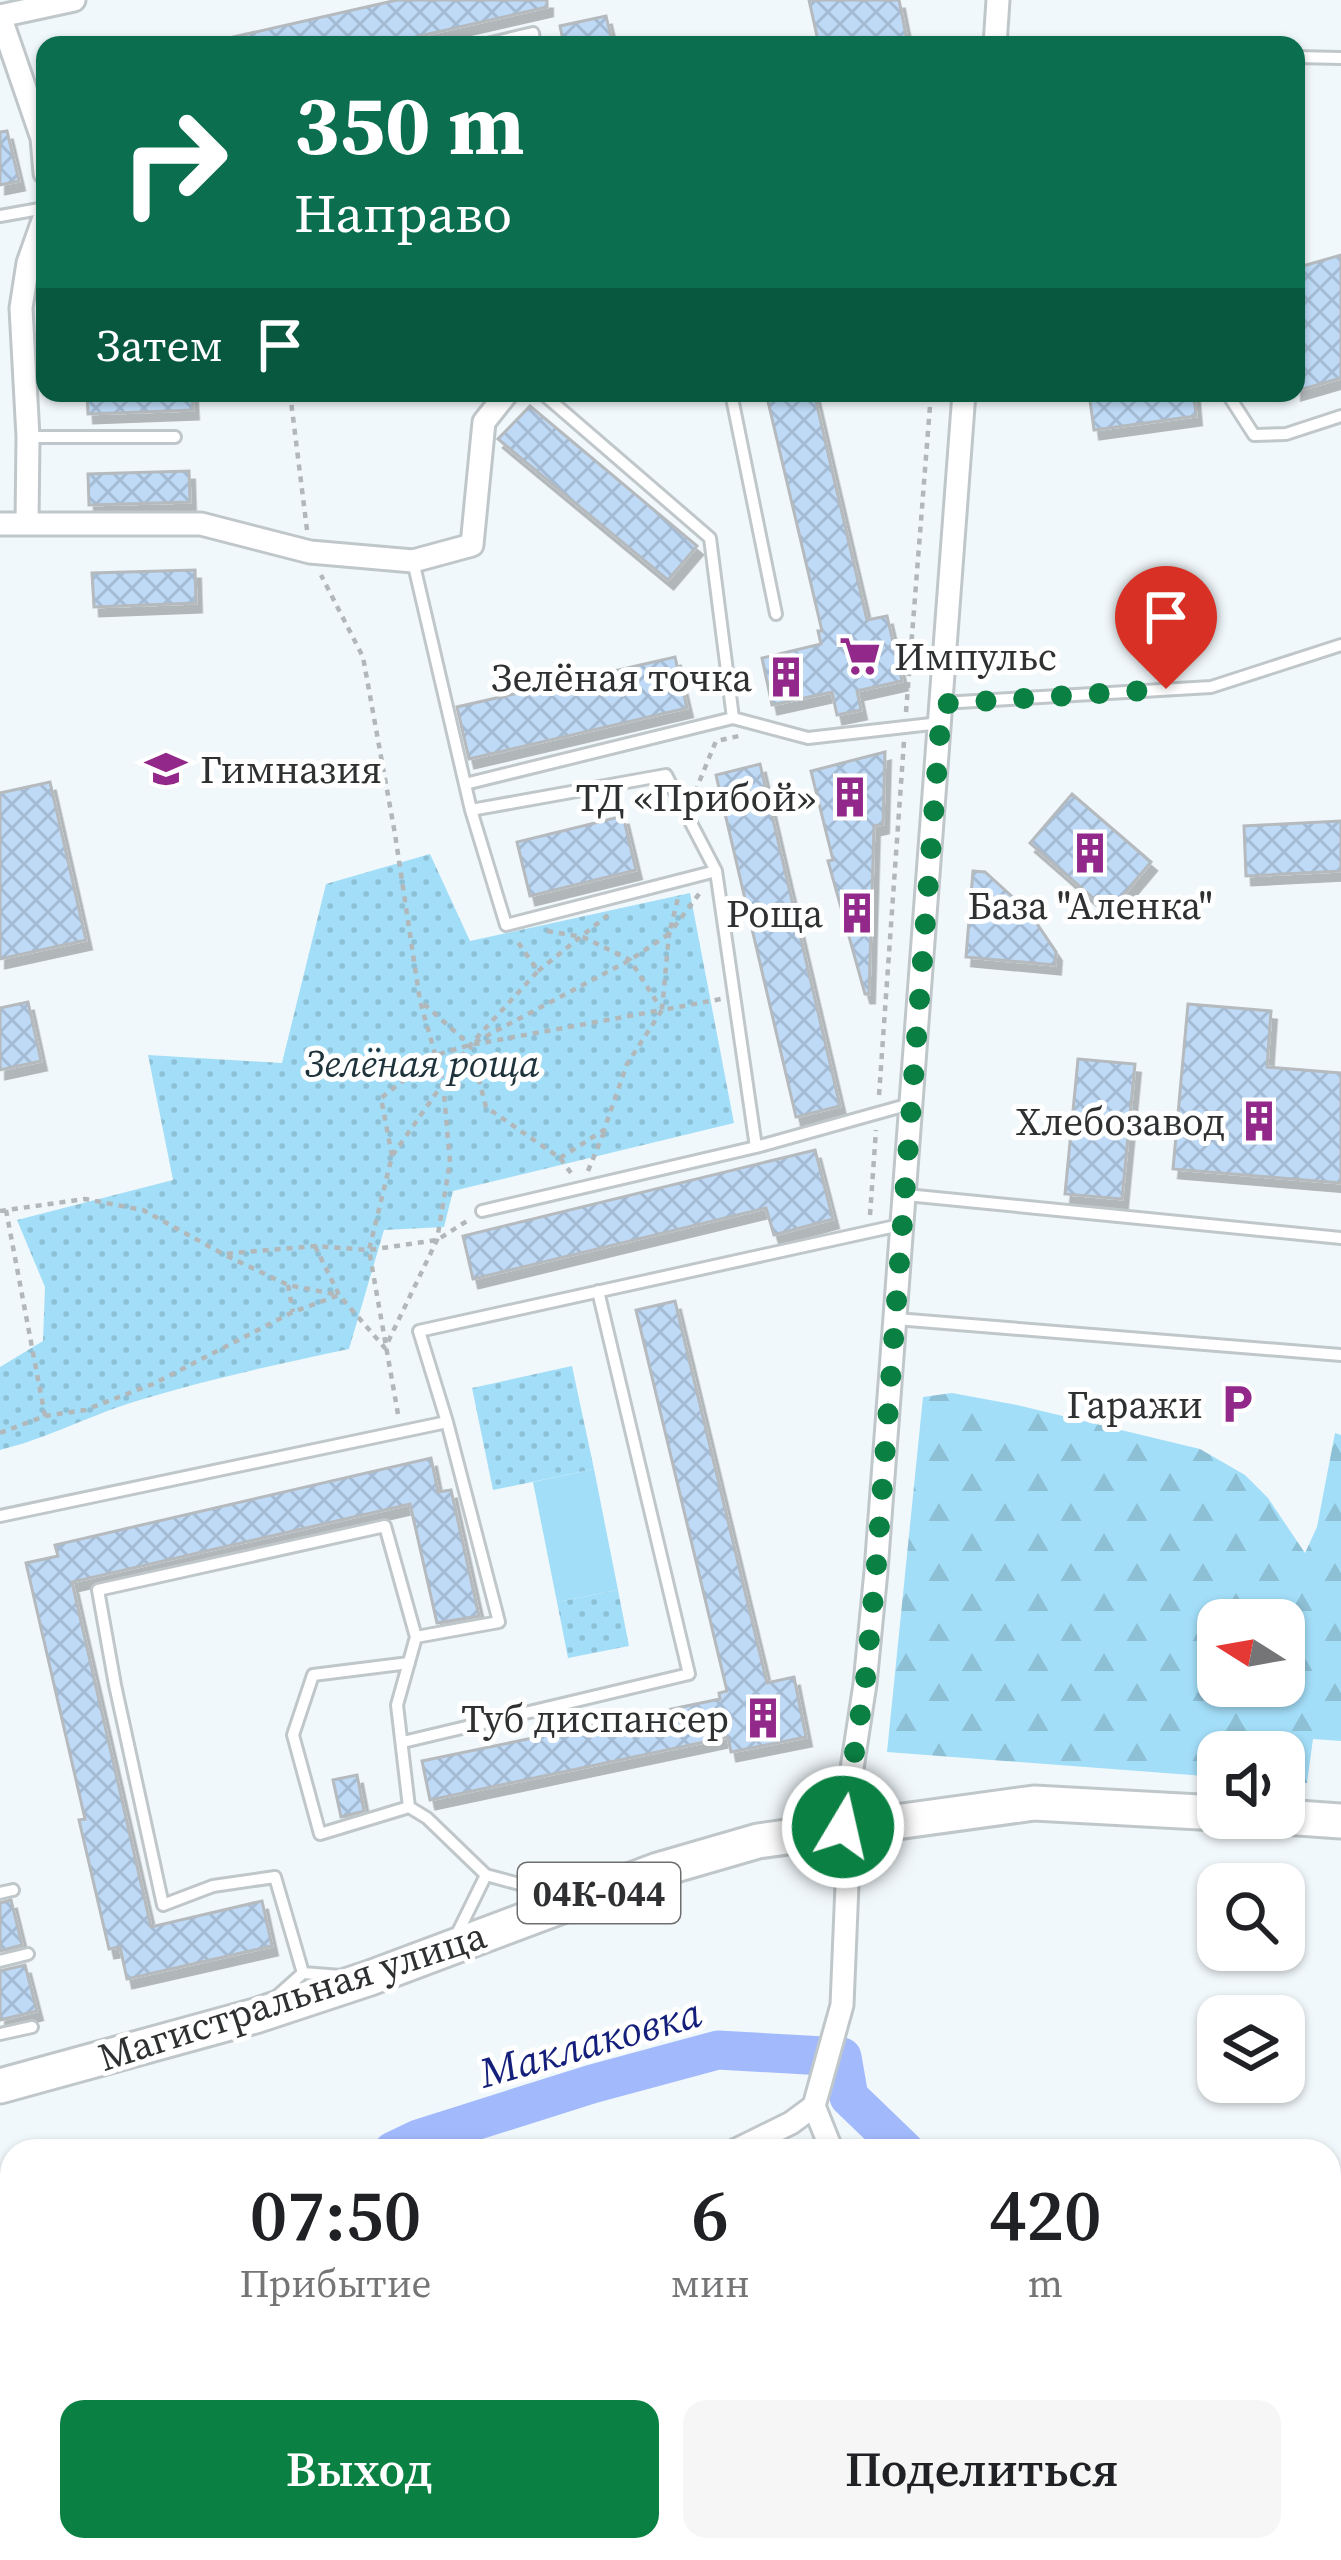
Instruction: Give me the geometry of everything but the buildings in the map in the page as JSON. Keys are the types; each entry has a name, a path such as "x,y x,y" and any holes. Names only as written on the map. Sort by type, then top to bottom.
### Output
{"main road":[{"name":"Магистральная улица","path":"0,2086 255,2016 658,1870 758,1840 1034,1803 1197,1812"},
{"path":"1305,1818 1341,1821"}],"street":[{"path":"36,121 0,16 74,0"},
{"path":"996,36 998,0"},
{"path":"27,524 21,308 36,264"},
{"path":"0,524 201,524 310,552 413,561 472,545 484,422 500,402"},
{"path":"827,2139 814,2106 842,2006 847,1885 843,1827 865,1684 963,402"},
{"path":"758,2139 814,2106"}],"lane":[{"path":"1305,57 1341,58"},
{"path":"0,216 36,213"},
{"path":"552,402 710,538 733,718"},
{"path":"733,402 776,614"},
{"path":"1233,402 1254,434 1286,434 1341,416"},
{"path":"28,437 175,436"},
{"path":"413,561 471,810 506,925 716,871"},
{"path":"465,784 733,718 808,738 905,727 941,713 1211,687 1341,646"},
{"path":"471,810 666,776 716,871 756,1147"},
{"path":"482,1211 756,1147 910,1103"},
{"path":"906,1195 1341,1238"},
{"path":"416,1637 499,1622 419,1331 903,1225"},
{"path":"403,1742 689,1674 598,1291"},
{"path":"895,1319 1341,1355"},
{"path":"0,1516 447,1422"},
{"path":"303,1973 275,1877 213,1886 163,1905 98,1590 386,1526 416,1637 397,1705 410,1807"},
{"path":"409,1663 313,1675 293,1736 320,1834 410,1807 486,1875 580,1901"},
{"path":"450,1948 486,1875"},
{"path":"0,1961 28,1954"},
{"path":"255,2016 303,1973 370,1978"},
{"path":"0,2034 32,2026"}],"path":[{"path":"291,402 310,552 363,657 420,1001 443,1082 450,1162 437,1240 385,1348"},
{"path":"869,1232 930,402"},
{"path":"686,814 716,741 777,729"},
{"path":"470,1045 630,960 668,934 716,871"},
{"path":"581,1188 627,1064 662,1010 668,934 682,879"},
{"path":"402,1432 368,1250 392,1156 470,1045 538,971 638,891"},
{"path":"506,925 583,937 630,960 662,1010"},
{"path":"506,925 538,971"},
{"path":"392,1156 381,1098 436,1055 734,996"},
{"path":"420,1001 470,1045 486,1107 560,1158 581,1188"},
{"path":"560,1158 604,1130"},
{"path":"45,1416 3,1210 85,1199 142,1210 288,1285 340,1295"},
{"path":"223,1254 315,1246 368,1250 437,1240 482,1211"},
{"path":"315,1246 340,1295 385,1348"},
{"path":"288,1285 293,1312"},
{"path":"0,1433 45,1416 85,1410 153,1384 293,1312 340,1295"}],"green space":[{"name":"Зелёная роща","path":"430,854 470,941 690,893 734,1123 453,1191 444,1227 384,1230 349,1349 166,1392 0,1450 0,1367 43,1341 45,1287 17,1220 173,1180 148,1055 282,1063 326,884"},
{"path":"572,1366 594,1469 493,1490 472,1388"},
{"path":"952,1393 1017,1405 1200,1449 1245,1475 1268,1498 1305,1553 1317,1527 1335,1433 1341,1435 1341,1741 1313,1739 1307,1783 1305,1731 1197,1731 1197,1775 887,1752 923,1397"},
{"path":"594,1469 618,1590 557,1602 533,1482"},
{"path":"618,1590 629,1646 568,1658 557,1602"}],"waterway":[{"name":"Маклаковка","path":"418,2139 718,2050 842,2057 849,2097 893,2139"}],"place":[{"name":"Импульс","path":"860,656"},
{"name":"Зелёная точка","path":"786,677"},
{"name":"Гимназия","path":"166,769"},
{"name":"ТД «Прибой»","path":"850,797"},
{"name":"База \"Аленка\"","path":"1090,853"},
{"name":"Роща","path":"857,913"},
{"name":"Хлебозавод","path":"1259,1121"},
{"name":"Гаражи","path":"1237,1404"},
{"name":"Туб диспансер","path":"763,1718"}],"route":[{"path":"843,1827 876,1571 942,704 1166,689"}]}
